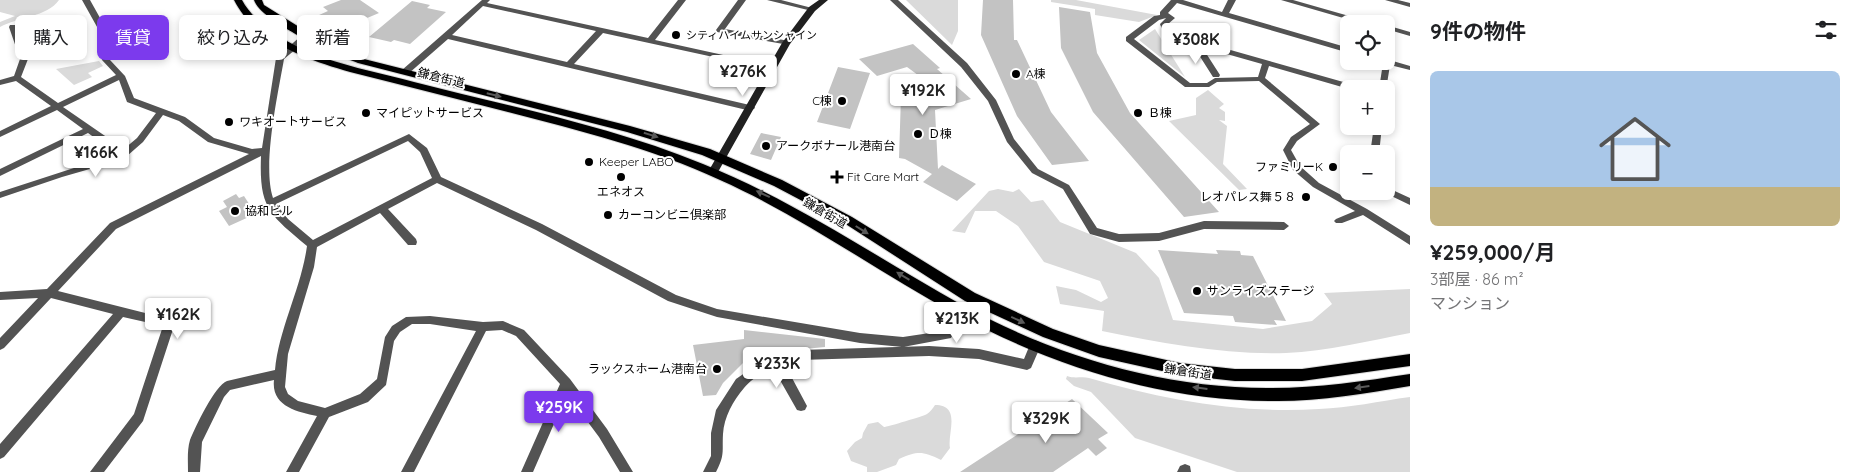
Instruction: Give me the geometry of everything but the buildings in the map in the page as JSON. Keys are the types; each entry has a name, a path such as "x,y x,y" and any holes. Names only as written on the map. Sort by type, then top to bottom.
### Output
{"main road":[{"name":"鎌倉街道","path":"238,0 257,23 292,48 310,56 354,70 626,141 713,172 776,200 960,310 1061,356 1148,380 1236,392 1314,393 1410,380"},
{"name":"鎌倉街道","path":"258,0 260,6 297,32"},
{"name":"鎌倉街道","path":"362,60 630,129 722,158 778,183 848,220 970,297 1048,334 1098,351 1180,369 1234,375 1302,375 1410,360"}],"street":[{"path":"86,0 105,34 106,60 121,76 130,100 182,119 211,140 252,152 265,150"},
{"path":"651,40 682,0"},
{"path":"742,0 720,30 786,43"},
{"path":"771,0 812,9"},
{"path":"713,172 786,43 812,9 824,0"},
{"path":"894,0 964,65 992,100 1010,140 1035,171 1066,188 1094,231 1119,238 1129,238 1159,237 1204,225 1284,226"},
{"path":"1340,48 1176,0 1163,14 1171,18 1164,24 1166,30 1172,36 1340,84"},
{"path":"1224,15 1232,0"},
{"path":"1284,0 1340,15"},
{"path":"1389,0 1410,5"},
{"path":"404,72 484,2 773,68"},
{"path":"1167,16 1157,18 1130,39 1188,85 1209,85 1215,80 1261,79 1316,124 1294,139 1287,150 1296,168 1316,185 1364,211 1410,241"},
{"path":"570,65 601,30"},
{"path":"1395,30 1410,34"},
{"path":"447,36 750,108"},
{"path":"1195,43 1216,75"},
{"path":"297,44 280,58 265,150 264,174 270,203 281,217 312,245"},
{"path":"17,78 24,60"},
{"path":"1261,79 1266,62"},
{"path":"1395,64 1410,68"},
{"path":"0,134 121,76"},
{"path":"0,83 17,78"},
{"path":"17,78 124,154"},
{"path":"0,195 111,160 124,154 140,140 161,112"},
{"path":"0,173 89,129"},
{"path":"270,203 409,137 424,150 438,178 473,197 539,226 672,298 717,313 860,338 903,342 947,335 960,310"},
{"path":"0,345 113,226 265,150"},
{"path":"312,245 438,178"},
{"path":"1395,194 1410,202"},
{"path":"381,208 412,242"},
{"path":"1339,221 1364,211"},
{"path":"312,245 310,267 282,354 279,387 284,398 295,406 325,413 364,398 382,381 389,340 396,329 410,320 430,320 483,327 503,325 520,333 566,383 603,433 627,472"},
{"path":"0,296 49,293 169,323 138,417 96,472"},
{"path":"0,453 121,312"},
{"path":"407,472 483,327"},
{"path":"923,340 934,352"},
{"path":"709,472 717,457 717,433 720,414 740,383 769,362 800,355 934,352 978,354 1027,366 1035,345"},
{"path":"776,360 801,406"},
{"path":"194,472 196,442 220,393 227,386 280,374"},
{"path":"526,472 566,383"},
{"path":"292,472 325,413"}],"shaded area":[{"path":"0,0 59,0 54,6 34,15 15,16 0,12"},
{"path":"906,0 958,0 958,31 952,45"},
{"path":"1051,0 1076,0 1157,15 1139,22 1095,15 1095,9 1051,2"},
{"path":"15,16 15,21 0,27 0,22"},
{"path":"1155,29 1185,77 1139,40"},
{"path":"99,61 103,66 88,73 92,77 74,85 56,69"},
{"path":"1208,90 1224,104 1219,108 1225,112 1225,121 1219,120 1227,126 1223,164 1247,189 1239,190 1169,121 1196,115 1196,98"},
{"path":"998,189 1013,192 1019,189 1031,202 1043,200 1060,222 1136,253 1159,278 1173,320 1263,329 1312,321 1332,304 1324,293 1410,289 1410,333 1317,350 1263,353 1193,347 1102,331 1104,311 1060,304 1056,286 1076,290 1101,302 1108,298 1100,281 1044,262 1018,226 996,211 975,211 965,233 952,231 989,191"},
{"path":"1067,376 1089,378 1145,393 1203,404 1261,409 1330,408 1410,397 1410,472 1237,472 1135,438 1091,392 1074,386 1066,379"},
{"path":"935,405 943,406 948,410 952,421 950,448 941,460 929,455 916,453 899,459 896,465 877,472 867,472 867,467 851,461 847,451 855,442 862,438 868,424 878,422 884,427 927,414"}],"place":[{"name":"シティハイムサンシャイン","path":"676,35"},
{"name":"A棟","path":"1016,74"},
{"name":"C棟","path":"842,101"},
{"name":"マイピットサービス","path":"366,113"},
{"name":"Ｂ棟","path":"1138,113"},
{"name":"ワキオートサービス","path":"229,122"},
{"name":"Ｄ棟","path":"918,134"},
{"name":"アークボナール港南台","path":"766,146"},
{"name":"Keeper LABO","path":"589,162"},
{"name":"ファミリーK","path":"1333,167"},
{"name":"エネオス","path":"621,177"},
{"name":"Fit Care Mart","path":"837,177"},
{"name":"レオパレス舞５８","path":"1306,197"},
{"name":"協和ビル","path":"235,211"},
{"name":"カーコンビニ倶楽部","path":"608,215"},
{"name":"サンライズステージ","path":"1197,291"},
{"name":"ラックスホーム港南台","path":"717,369"}]}
